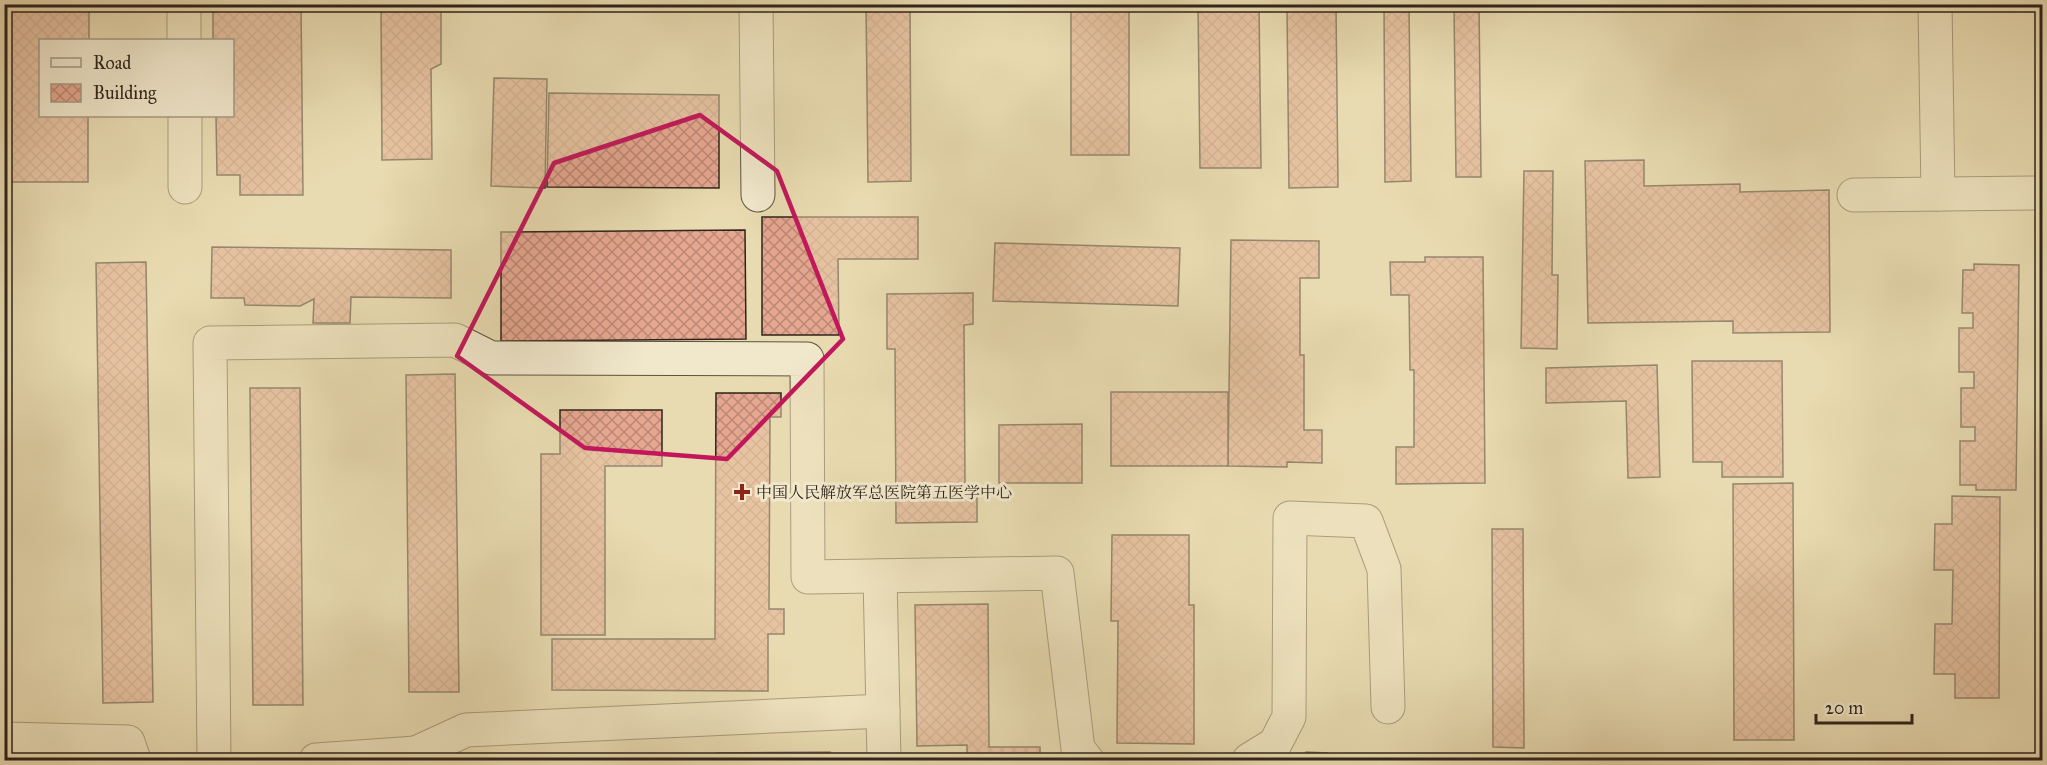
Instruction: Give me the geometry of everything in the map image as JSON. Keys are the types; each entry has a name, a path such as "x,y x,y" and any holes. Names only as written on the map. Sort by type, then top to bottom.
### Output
{"street":[{"path":"184,4 184,39"},
{"path":"756,4 758,195"},
{"path":"1935,4 1938,194"},
{"path":"185,117 185,187"},
{"path":"1854,195 2043,193"},
{"path":"214,760 210,343 455,340 491,358 807,359 808,577 1057,573 1078,749 1087,760"},
{"path":"1250,760 1275,744 1289,717 1290,518 1366,521 1384,569 1388,707"},
{"path":"880,576 884,760"},
{"path":"316,760 416,757 466,730 883,711"},
{"path":"4,739 128,742 134,760"}],"highlighted area":[{"path":"700,115 777,171 843,339 727,459 585,448 457,356 554,163"}],"building":[{"path":"4,4 89,4 89,39 39,39 39,117 88,117 88,182 4,182"},
{"path":"213,4 301,4 303,195 240,195 240,175 217,175 216,117 234,117 234,39 213,39"},
{"path":"381,4 441,4 441,64 431,69 432,159 382,160"},
{"path":"866,4 910,4 911,181 868,182"},
{"path":"1071,4 1129,4 1129,155 1071,155"},
{"path":"1198,4 1259,4 1261,168 1200,168"},
{"path":"1384,4 1409,4 1411,181 1385,182"},
{"path":"1454,4 1479,4 1481,177 1456,177"},
{"path":"1336,7 1338,187 1289,188 1287,8"},
{"path":"494,78 547,79 545,188 491,186"},
{"path":"549,93 719,95 719,188 547,187"},
{"path":"1644,160 1644,186 1740,184 1740,192 1829,190 1830,332 1733,333 1733,321 1588,323 1585,161"},
{"path":"1524,171 1553,171 1552,275 1558,275 1557,349 1521,348"},
{"path":"762,217 918,217 918,259 838,259 839,335 762,335"},
{"path":"745,230 746,339 501,341 501,232"},
{"path":"1231,240 1319,241 1319,278 1300,278 1300,355 1304,355 1304,430 1322,430 1322,463 1287,462 1287,467 1228,466"},
{"path":"995,243 1180,248 1178,306 993,301"},
{"path":"212,247 451,250 451,298 351,297 350,323 313,323 314,299 300,306 245,305 244,298 211,298"},
{"path":"1425,257 1483,257 1485,483 1396,484 1396,447 1414,447 1414,370 1410,370 1409,295 1391,295 1390,262 1425,262"},
{"path":"146,262 153,702 103,703 96,263"},
{"path":"1974,264 2019,265 2016,490 1976,490 1976,485 1960,485 1960,441 1975,441 1975,427 1961,427 1961,388 1974,388 1974,372 1959,372 1959,328 1973,328 1973,313 1962,313 1963,270 1974,270"},
{"path":"973,293 973,324 964,325 965,485 977,485 977,522 896,523 895,349 887,349 887,294"},
{"path":"1692,361 1782,361 1783,477 1722,477 1722,462 1693,462"},
{"path":"1657,365 1660,477 1628,478 1626,401 1546,403 1546,368"},
{"path":"455,374 459,692 409,692 406,375"},
{"path":"250,388 300,388 303,705 253,705"},
{"path":"1111,392 1228,392 1228,466 1111,466"},
{"path":"716,393 781,393 781,417 770,417 769,609 784,609 784,634 768,634 768,691 552,690 552,639 715,639"},
{"path":"560,410 662,410 662,466 605,466 605,635 541,635 541,454 560,454"},
{"path":"1082,424 1082,483 999,483 999,425"},
{"path":"1793,483 1794,740 1734,740 1733,484"},
{"path":"1952,496 2000,497 1999,698 1955,698 1955,674 1934,674 1935,624 1952,624 1953,570 1934,570 1935,524 1952,524"},
{"path":"1492,529 1523,529 1524,748 1493,747"},
{"path":"1112,535 1189,535 1189,605 1194,605 1194,744 1117,743 1118,621 1111,621"},
{"path":"988,604 989,747 1040,747 1040,760 967,760 967,745 917,746 915,605"},
{"path":"830,752 830,760 717,760 717,753"},
{"path":"1306,752 1328,753 1330,760 1305,760"}],"place":[{"name":"中国人民解放军总医院第五医学中心","path":"742,492"}]}
